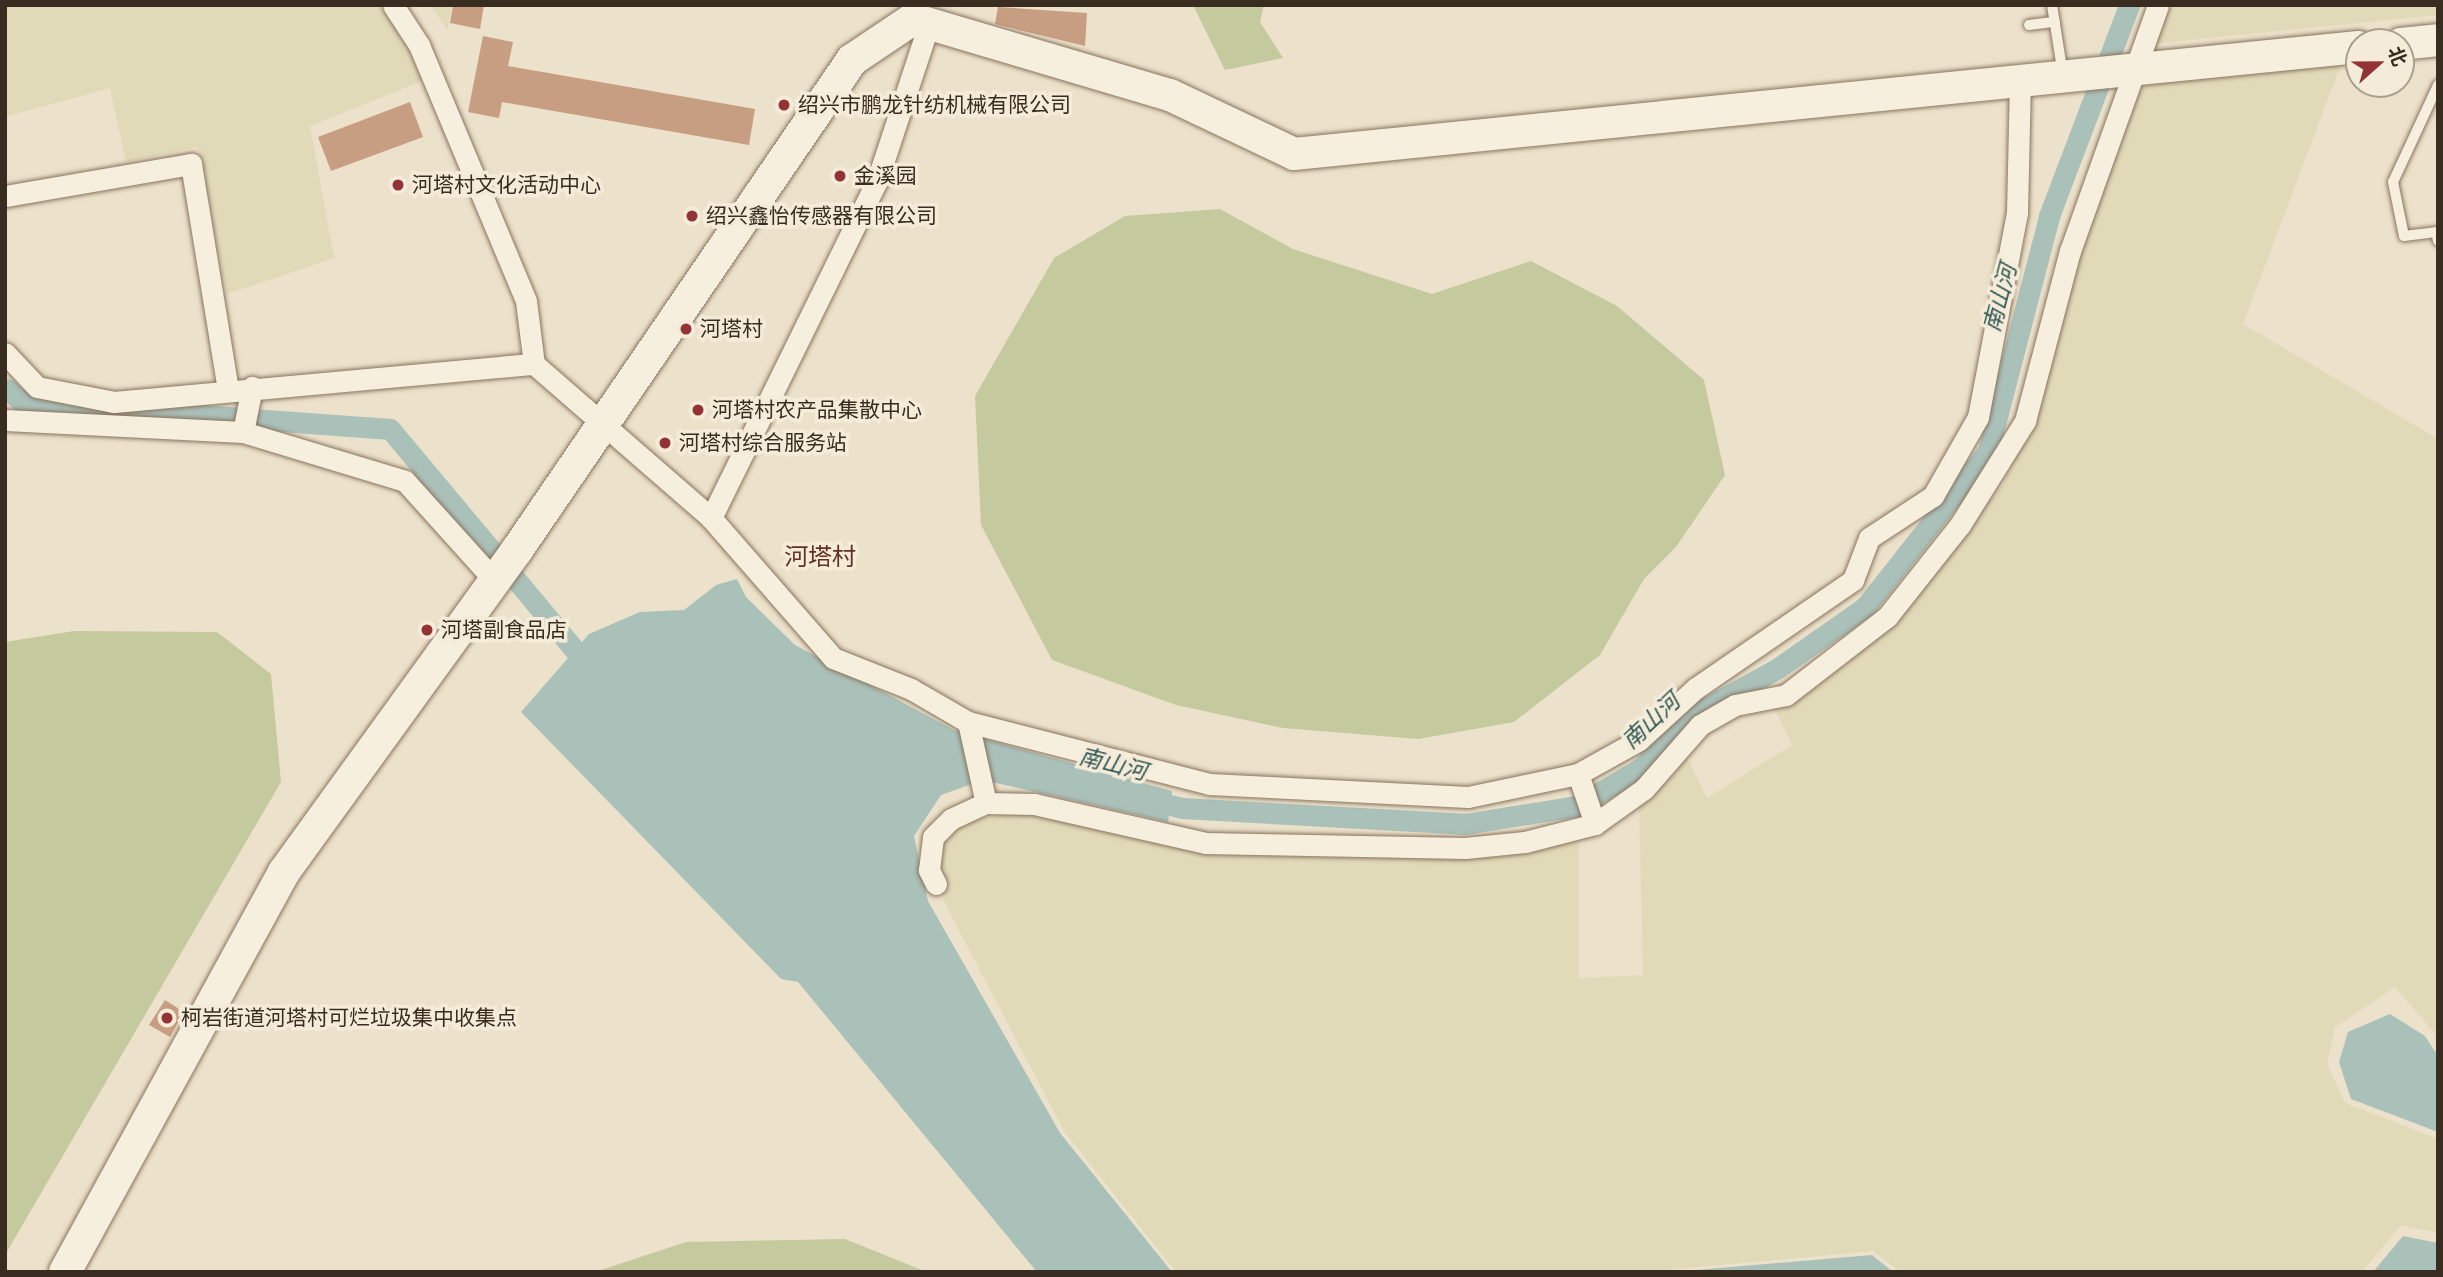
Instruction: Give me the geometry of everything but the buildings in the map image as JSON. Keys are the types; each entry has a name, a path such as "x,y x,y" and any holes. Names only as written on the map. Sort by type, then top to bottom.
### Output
{"street":[{"path":"393,5 419,45 521,288 534,364 711,518 833,658 911,689 968,722 1210,785 1468,797 1578,774 1639,740 1696,688 1853,580 1869,538 1933,496 1979,417 2017,213 2020,82"},
{"path":"936,884 929,870 933,837 951,819 986,803 1034,804 1205,843 1465,848 1525,842 1595,824 1644,789 1700,725 1735,705 1786,695 1887,617 1960,525 2025,421 2070,251 2158,5"},
{"path":"917,15 1170,95 1294,154 2345,48"},
{"path":"65,1272 284,872 517,550 852,60 917,15"},
{"path":"711,518 877,181 917,15"},
{"path":"2415,42 2438,40"},
{"path":"5,196 191,164 228,390"},
{"path":"5,353 37,387 114,402 251,387 534,364"},
{"path":"243,432 251,387"},
{"path":"5,420 243,432 405,481 495,578"},
{"path":"1933,496 1960,525"},
{"path":"968,722 986,803"},
{"path":"1578,774 1595,824"}],"lane":[{"path":"2052,5 2066,77"},
{"path":"2029,25 2055,22"},
{"path":"2438,85 2393,182 2404,236 2436,232 2438,241"}],"shaded area":[{"path":"5,5 383,5 410,43 422,81 310,126 334,258 227,294 198,147 126,162 110,88 5,117"},
{"path":"430,5 451,5 448,30"},
{"path":"2164,5 2438,5 2438,15 2150,44"},
{"path":"2343,59 2243,324 2438,439 2438,1037 2395,987 2335,1027 2327,1063 2345,1103 2438,1139 2438,1233 2401,1225 2362,1272 1901,1272 1873,1251 1644,1272 1176,1272 1064,1131 944,902 937,843 951,823 1033,810 1203,849 1508,852 1579,842 1579,978 1643,975 1639,800 1687,758 1707,798 1792,745 1772,704 1892,621 2003,484 2030,423 2076,254 2145,79"}],"green space":[{"path":"1193,5 1264,5 1260,22 1283,58 1225,70"},
{"path":"1220,209 1293,249 1432,294 1531,261 1617,306 1704,380 1725,475 1676,547 1644,579 1600,655 1514,722 1418,739 1283,728 1176,705 1052,660 981,525 975,396 1054,258 1125,216"},
{"path":"74,631 217,632 271,674 281,782 5,1255 5,642"},
{"path":"845,1239 927,1272 595,1272 686,1242"}],"water":[{"path":"737,579 746,597 795,645 956,731 1172,791 1168,822 996,783 972,784 941,795 914,836 928,901 1060,1133 1172,1272 1037,1272 798,982 781,979 521,712 589,634 640,612 684,610 716,585"},
{"path":"2390,1014 2425,1036 2438,1056 2438,1132 2351,1099 2339,1062 2348,1032"},
{"path":"2403,1236 2438,1243 2438,1272 2373,1272"},
{"path":"1872,1255 1893,1272 1673,1272"}],"waterway":[{"name":"南山河","path":"1142,798 1182,808 1465,824 1576,806 1641,768 1689,717 1778,668 1865,607 1988,451 2049,216 2129,5"},
{"path":"7,389 22,402 390,429 593,672"}],"place":[{"name":"绍兴市鹏龙针纺机械有限公司","path":"784,105"},
{"name":"金溪园","path":"840,176"},
{"name":"河塔村文化活动中心","path":"398,185"},
{"name":"绍兴鑫怡传感器有限公司","path":"692,216"},
{"name":"河塔村","path":"686,329"},
{"name":"河塔村农产品集散中心","path":"698,410"},
{"name":"河塔村综合服务站","path":"665,443"},
{"name":"河塔副食品店","path":"427,630"},
{"name":"柯岩街道河塔村可烂垃圾集中收集点","path":"167,1018"}],"district":[{"name":"河塔村","path":"820,557"}]}
